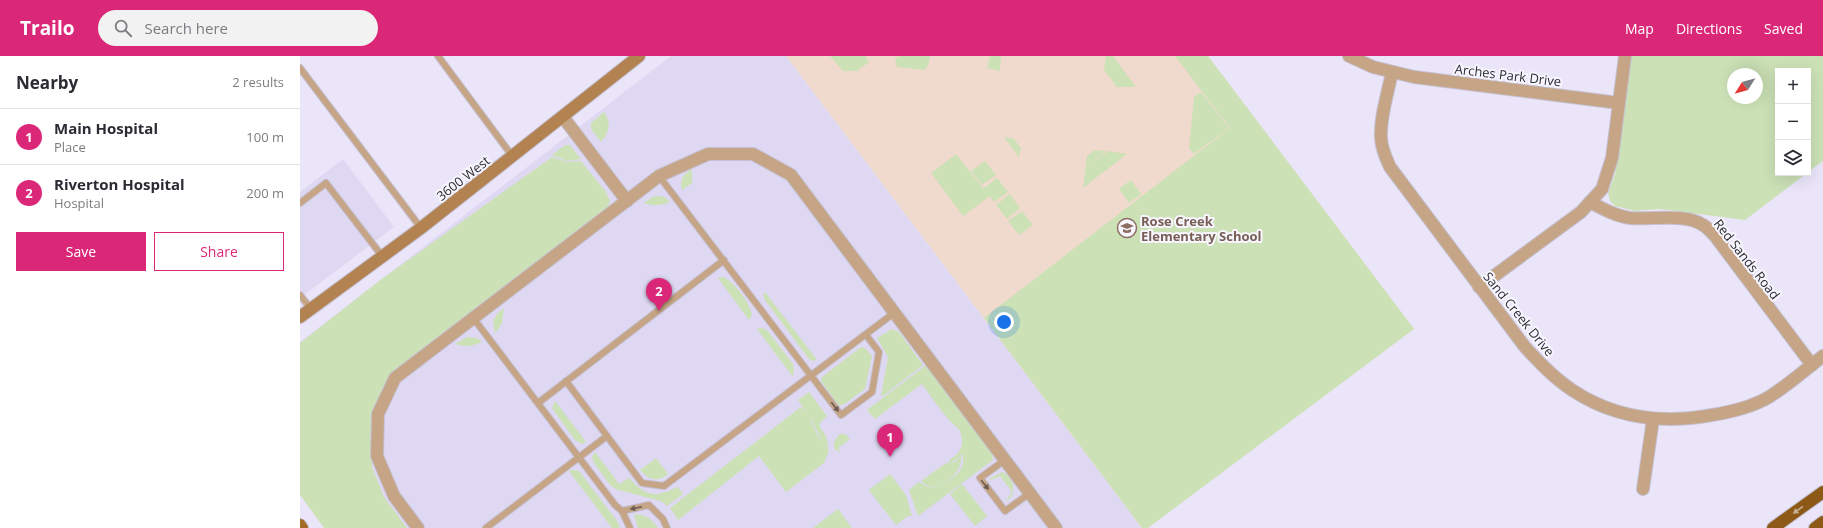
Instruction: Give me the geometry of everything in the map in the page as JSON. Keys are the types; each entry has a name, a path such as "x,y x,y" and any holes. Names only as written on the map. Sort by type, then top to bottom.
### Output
{"highway":[{"path":"1773,528 1823,492"},
{"path":"1815,528 1823,522"}],"main road":[{"name":"3600 West","path":"300,317 421,228 513,157 639,56"}],"street":[{"name":"Arches Park Drive","path":"1349,56 1373,67 1414,77 1619,103"},
{"path":"1479,288 1581,212 1602,189 1612,158 1625,56"},
{"name":"Sand Creek Drive","path":"1392,72 1380,138 1384,154 1390,167 1479,288 1525,347 1547,370 1572,390 1603,407 1633,415 1662,420 1697,418 1735,411 1769,397 1823,356"},
{"path":"563,117 627,201"},
{"path":"418,528 394,496 377,456 378,414 395,378 660,176 708,154 752,154 791,176 1056,528"},
{"name":"Red Sands Road","path":"1590,202 1613,214 1630,218 1667,217 1691,221 1703,225 1715,236 1812,365"},
{"path":"1643,489 1653,419"}],"lane":[{"path":"438,56 513,157"},
{"path":"300,68 421,228"},
{"path":"660,176 841,415 872,392 879,352 866,335"},
{"path":"300,204 326,184 382,256"},
{"path":"538,403 724,260"},
{"path":"300,295 311,309"},
{"path":"566,381 642,483 664,486 894,313"},
{"path":"474,318 615,505 622,511 630,528"},
{"path":"486,528 607,436"},
{"path":"1005,460 980,478 1005,511 1030,493"},
{"path":"622,511 649,505 664,519 667,528"}],"shaded area":[{"path":"671,56 786,56 1142,528 327,528 300,491 300,342"},
{"name":"Rose Creek Elementary School","path":"786,56 1208,56 1414,329 1142,528"},
{"path":"343,159 394,227 300,298 300,192"}],"green space":[{"path":"830,56 865,56 869,62 857,71 843,71"},
{"path":"899,56 930,56 928,66 924,70 897,67 895,59"},
{"path":"990,56 1001,56 1000,71 987,68"},
{"path":"1106,56 1113,56 1136,87 1117,87 1104,70"},
{"path":"1175,56 1208,56 1414,329 1148,528 1142,528 984,318 1230,128"},
{"path":"1631,56 1823,56 1823,161 1811,170 1811,68 1775,68 1775,176 1803,176 1745,220 1659,209 1635,211 1615,206 1610,201 1608,193 1615,174"},
{"path":"1201,92 1229,128 1194,154 1189,148 1194,97"},
{"path":"604,112 609,124 608,131 601,142 591,129 591,123"},
{"path":"1004,137 1014,139 1021,148 1019,157"},
{"path":"565,145 570,145 581,159 567,161 552,155"},
{"path":"1095,150 1106,151 1088,166 1108,151 1127,154 1083,188 1087,156"},
{"path":"956,154 984,189 997,178 1008,192 994,202 990,196 963,216 931,173"},
{"path":"552,157 567,162 581,161 606,192 610,201 607,210 411,357 388,381 376,406 370,432 372,467 384,497 407,528 324,528 300,495 300,343 379,281"},
{"path":"985,161 996,175 982,185 971,171"},
{"path":"692,169 692,183 682,190 681,180 686,173"},
{"path":"1131,180 1141,194 1129,203 1119,189"},
{"path":"1010,194 1020,208 1007,219 996,205"},
{"path":"655,196 665,197 670,202 656,205 643,203"},
{"path":"1022,211 1033,225 1019,235 1008,221"},
{"path":"723,277 737,288 745,298 752,315 749,320 718,278"},
{"path":"765,292 817,360 813,361 809,359 765,300 763,295"},
{"path":"504,308 502,323 495,334 493,321 497,314"},
{"path":"762,328 767,330 793,364 793,377 757,329"},
{"path":"892,329 899,332 923,365 883,396 881,395 888,357 877,338"},
{"path":"467,337 477,338 482,342 468,346 455,344"},
{"path":"861,347 865,348 872,356 865,389 843,405 838,405 821,381 822,377"},
{"path":"926,365 992,453 993,460 918,516 909,490 919,482 931,487 943,484 949,481 959,471 962,466 962,454 950,463 949,460 960,450 962,439 960,433 922,384 875,419 867,410"},
{"path":"809,392 827,416 820,423 820,427 826,436 829,448 824,444 829,450 824,463 786,492 759,456 678,520 670,508 801,407 803,409 798,400","holes":["808,416 822,441 816,433"]},
{"path":"555,401 586,442 582,444 575,440 552,408"},
{"path":"840,434 845,434 850,439 838,448 841,452 834,447 834,442"},
{"path":"595,452 619,484 629,478 641,489 651,494 662,493 678,487 683,494 667,506 661,501 618,490 610,485 594,463 592,457"},
{"path":"961,455 959,467 952,478 947,482 941,485 928,486 921,481 946,463 955,462"},
{"path":"656,458 668,474 660,479 650,478 640,470"},
{"path":"569,471 579,471 617,521 620,528 612,528"},
{"path":"1002,472 1009,477 1013,484 1013,493 1008,500 1006,500 1012,492 1000,476 991,480 990,478"},
{"path":"890,474 906,495 912,516 908,516 896,525 869,490"},
{"path":"962,484 987,516 975,526 950,494"},
{"path":"838,509 852,528 813,528"},
{"path":"634,514 642,515 648,518 658,528 638,528"}],"place":[{"name":"Rose Creek Elementary School","path":"1127,228"},
{"name":"Riverton Hospital","path":"659,311"},
{"name":"Main Hospital","path":"890,457"}]}
